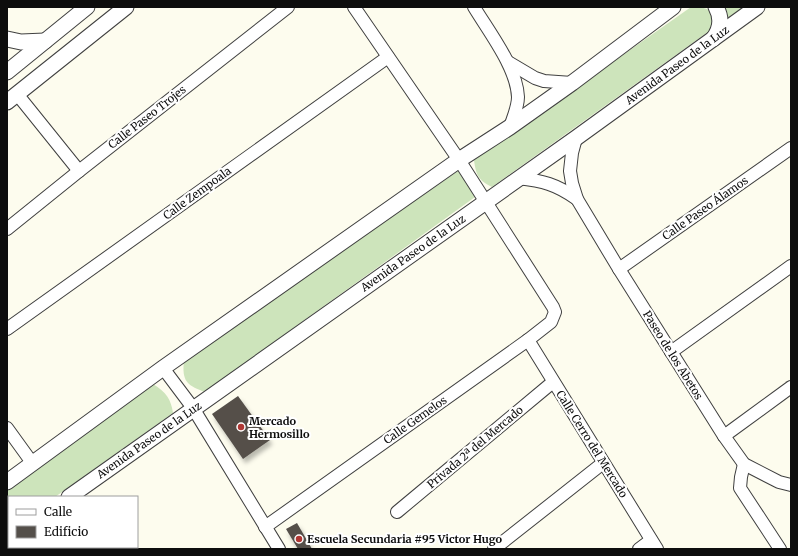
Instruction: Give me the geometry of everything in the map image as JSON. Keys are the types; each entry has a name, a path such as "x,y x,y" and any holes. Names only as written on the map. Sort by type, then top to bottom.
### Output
{"street":[{"path":"7,72 87,7"},
{"path":"79,170 12,98 126,7"},
{"name":"Calle Paseo Trojes","path":"7,229 79,170 288,7"},
{"path":"354,7 486,201"},
{"path":"475,7 508,62 517,89 518,99 510,127"},
{"path":"7,482 163,368 459,160 510,127 572,83 673,7"},
{"path":"712,39 716,35 720,23 720,17 716,7"},
{"name":"Avenida Paseo de la Luz","path":"70,496 576,138 757,7"},
{"path":"7,39 21,42 45,41"},
{"name":"Calle Zempoala","path":"7,329 388,57"},
{"path":"508,62 540,79 572,83"},
{"name":"Paseo de los Abetos","path":"576,138 572,153 570,171 577,200 618,269 724,436 744,464 779,482 791,485"},
{"name":"Calle Paseo Álamos","path":"618,269 791,148"},
{"name":"Paseo de los Abetos","path":"518,178 550,184 564,190 577,200"},
{"name":"Calle Gemelos","path":"265,527 528,340 551,322 555,312 553,307 486,201"},
{"path":"671,352 791,266"},
{"name":"Calle Cerro del Mercado","path":"528,340 654,544"},
{"path":"163,368 193,408 279,549"},
{"name":"Privada 2ª del Mercado","path":"397,512 554,382"},
{"path":"724,436 791,386"},
{"path":"7,428 33,464"},
{"path":"494,549 603,463"},
{"path":"744,464 740,488 780,549"},
{"path":"639,549 654,544"}],"green space":[{"path":"691,7 703,8 709,11 712,18 712,29 492,187 478,176 474,160"},
{"path":"722,7 745,7 725,21"},
{"path":"458,171 475,197 205,392 193,387 186,381 184,377 184,359"},
{"path":"153,384 167,396 173,413 56,496 8,496 7,531 7,486"}],"building":[{"name":"Mercado Hermosillo","path":"238,396 270,440 243,459 212,414"},
{"name":"Escuela Secundaria #95 Victor Hugo","path":"297,523 312,549 298,549 286,529"}],"place":[{"name":"Mercado Hermosillo","path":"241,427"},
{"name":"Escuela Secundaria #95 Victor Hugo","path":"299,539"}]}
